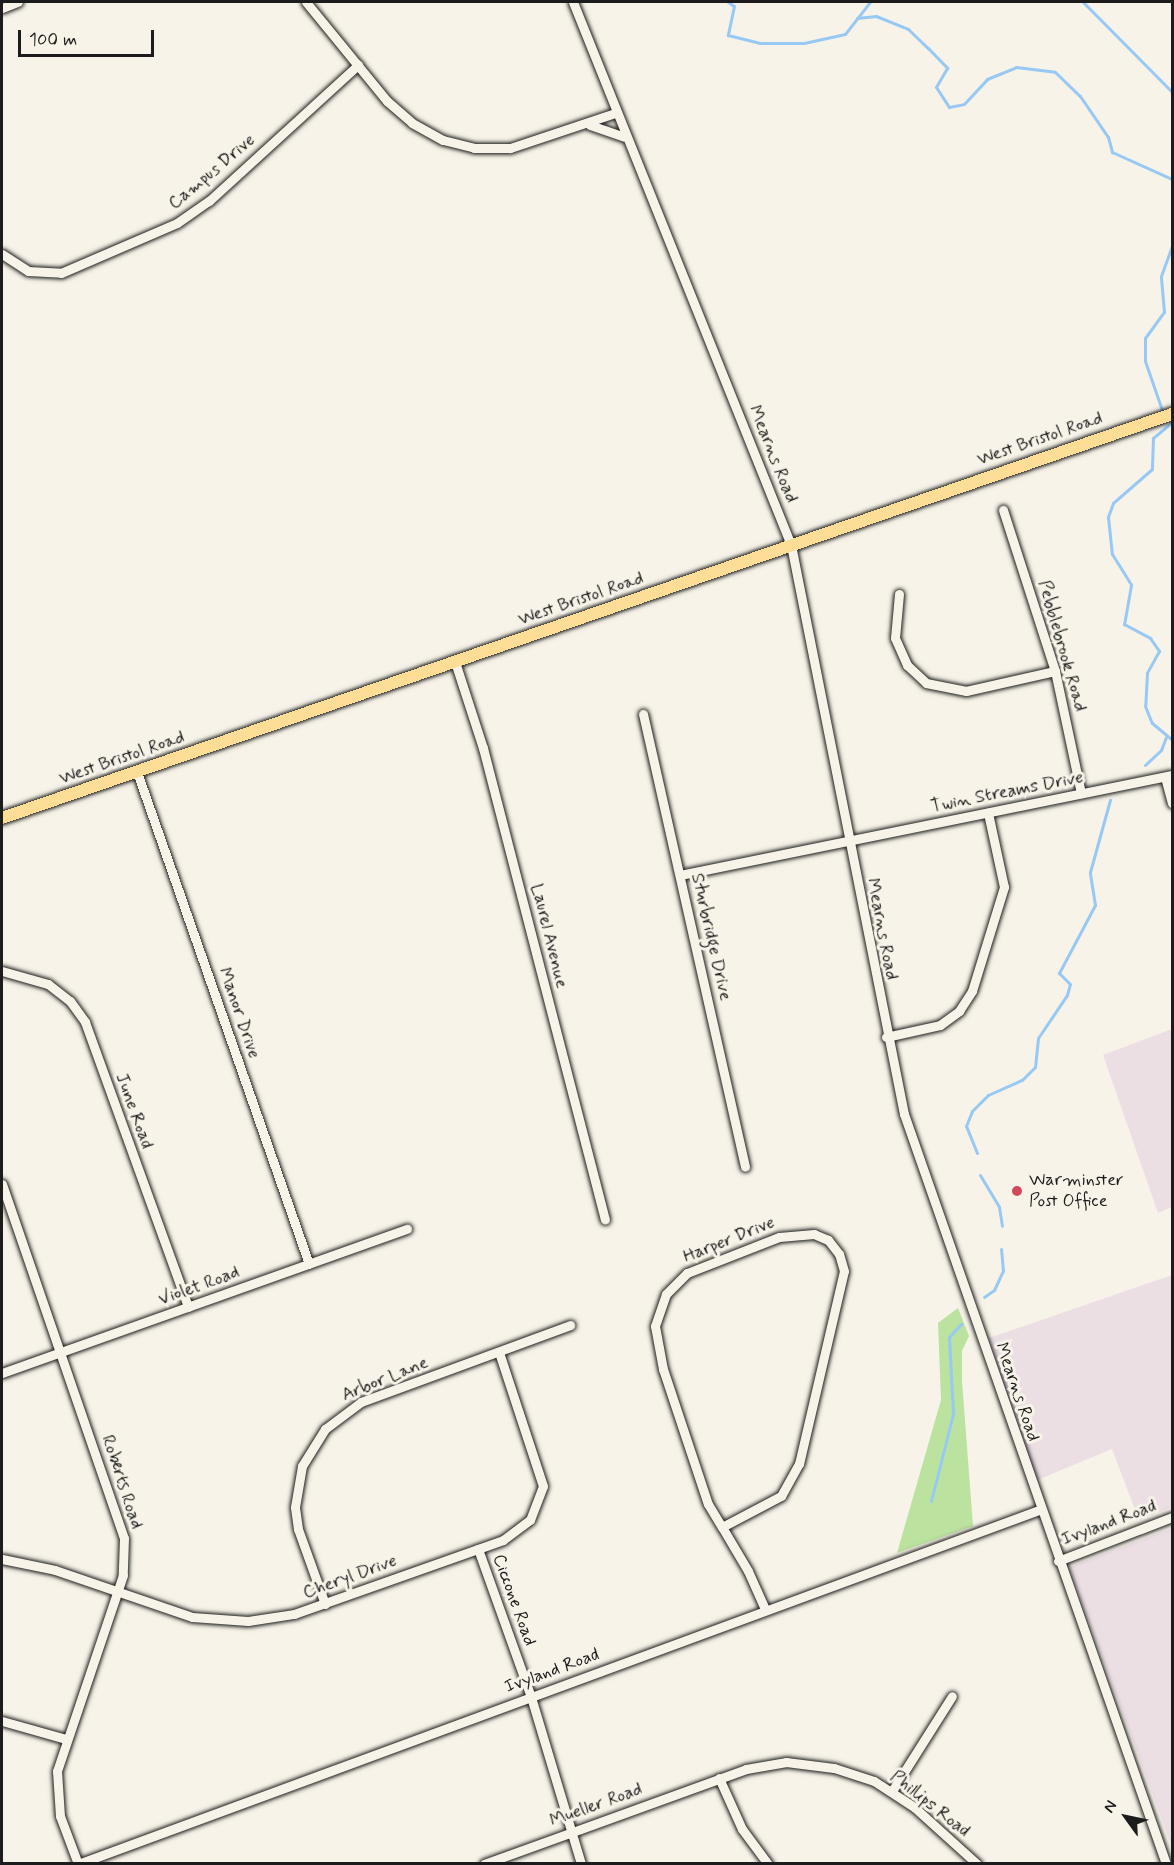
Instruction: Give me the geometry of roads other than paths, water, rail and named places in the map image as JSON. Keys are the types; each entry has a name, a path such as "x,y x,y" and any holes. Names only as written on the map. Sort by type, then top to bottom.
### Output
{"main road":[{"name":"West Bristol Road","path":"2,818 1173,414"}],"street":[{"path":"2,8 18,2"},
{"path":"306,2 358,65 412,123 443,140 474,148 510,148 615,113"},
{"name":"Mearns Road","path":"573,2 625,138 791,545 886,1037 907,1125 1039,1510 1166,1863"},
{"name":"Campus Drive","path":"2,254 28,271 62,273 177,224 209,201 358,65"},
{"path":"585,124 599,125 625,138"},
{"name":"Pebblebrook Road","path":"1003,510 1055,671 1082,794"},
{"path":"899,594 895,638 907,665 926,683 966,691 1055,671"},
{"name":"Laurel Avenue","path":"455,662 483,748 605,1219"},
{"name":"Sturbridge Drive","path":"643,714 745,1167"},
{"name":"Manor Drive","path":"137,772 309,1264"},
{"path":"1169,776 1173,803"},
{"name":"Twin Streams Drive","path":"680,875 1169,776"},
{"path":"886,1037 940,1025 959,1011 972,991 1004,887 988,813"},
{"name":"June Road","path":"2,971 48,984 85,1022 188,1307"},
{"name":"Roberts Road","path":"2,1184 120,1521 125,1562 57,1771 58,1805 78,1863"},
{"name":"Violet Road","path":"2,1373 407,1229"},
{"name":"Harper Drive","path":"722,1527 781,1496 799,1464 844,1271 839,1254 828,1240 814,1234 779,1237 687,1273 659,1308 655,1342 708,1504 765,1609"},
{"name":"Arbor Lane","path":"326,1604 298,1529 295,1507 300,1474 316,1440 335,1419 361,1402 570,1326"},
{"name":"Cheryl Drive","path":"2,1559 55,1570 182,1614 217,1620 283,1617 326,1604 478,1549 524,1526 537,1508 543,1486 500,1352"},
{"name":"Ivyland Road","path":"78,1863 1039,1510"},
{"name":"Ivyland Road","path":"1058,1561 1173,1516"},
{"name":"Ciccone Road","path":"478,1549 531,1697 570,1833 581,1863"},
{"path":"892,1791 952,1696"},
{"path":"2,1721 66,1739"},
{"name":"Phillips Road","path":"719,1778 770,1764 810,1764 857,1774 892,1791 977,1863"},
{"path":"719,1778 742,1829 768,1863"},
{"name":"Mueller Road","path":"484,1863 719,1778"}],"waterway":[{"path":"728,2 734,6 728,35 760,43 804,43 845,34 870,2"},
{"path":"1083,2 1172,92"},
{"path":"857,18 876,16 908,29 928,48 947,68 936,87 949,107 964,104 987,79 1016,67 1055,72 1080,96 1108,137 1112,152 1172,179"},
{"path":"1163,413 1145,361 1145,338 1164,312 1161,276 1172,246"},
{"path":"1172,422 1153,438 1152,469 1113,503 1108,517 1112,554 1131,585 1124,624 1150,638 1159,651 1147,673 1145,706 1152,723 1172,740"},
{"path":"1145,765 1161,750 1166,737"},
{"path":"977,1153 966,1126 972,1111 988,1095 1022,1080 1035,1067 1038,1038 1067,995 1070,984 1059,973 1095,905 1090,872 1110,800"},
{"path":"980,1175 999,1207 1002,1226"},
{"path":"984,1297 994,1290 1003,1271 1001,1249"},
{"path":"931,1501 953,1414 949,1337 961,1324"}],"place":[{"name":"Warminster Post Office","path":"1017,1191"}]}
